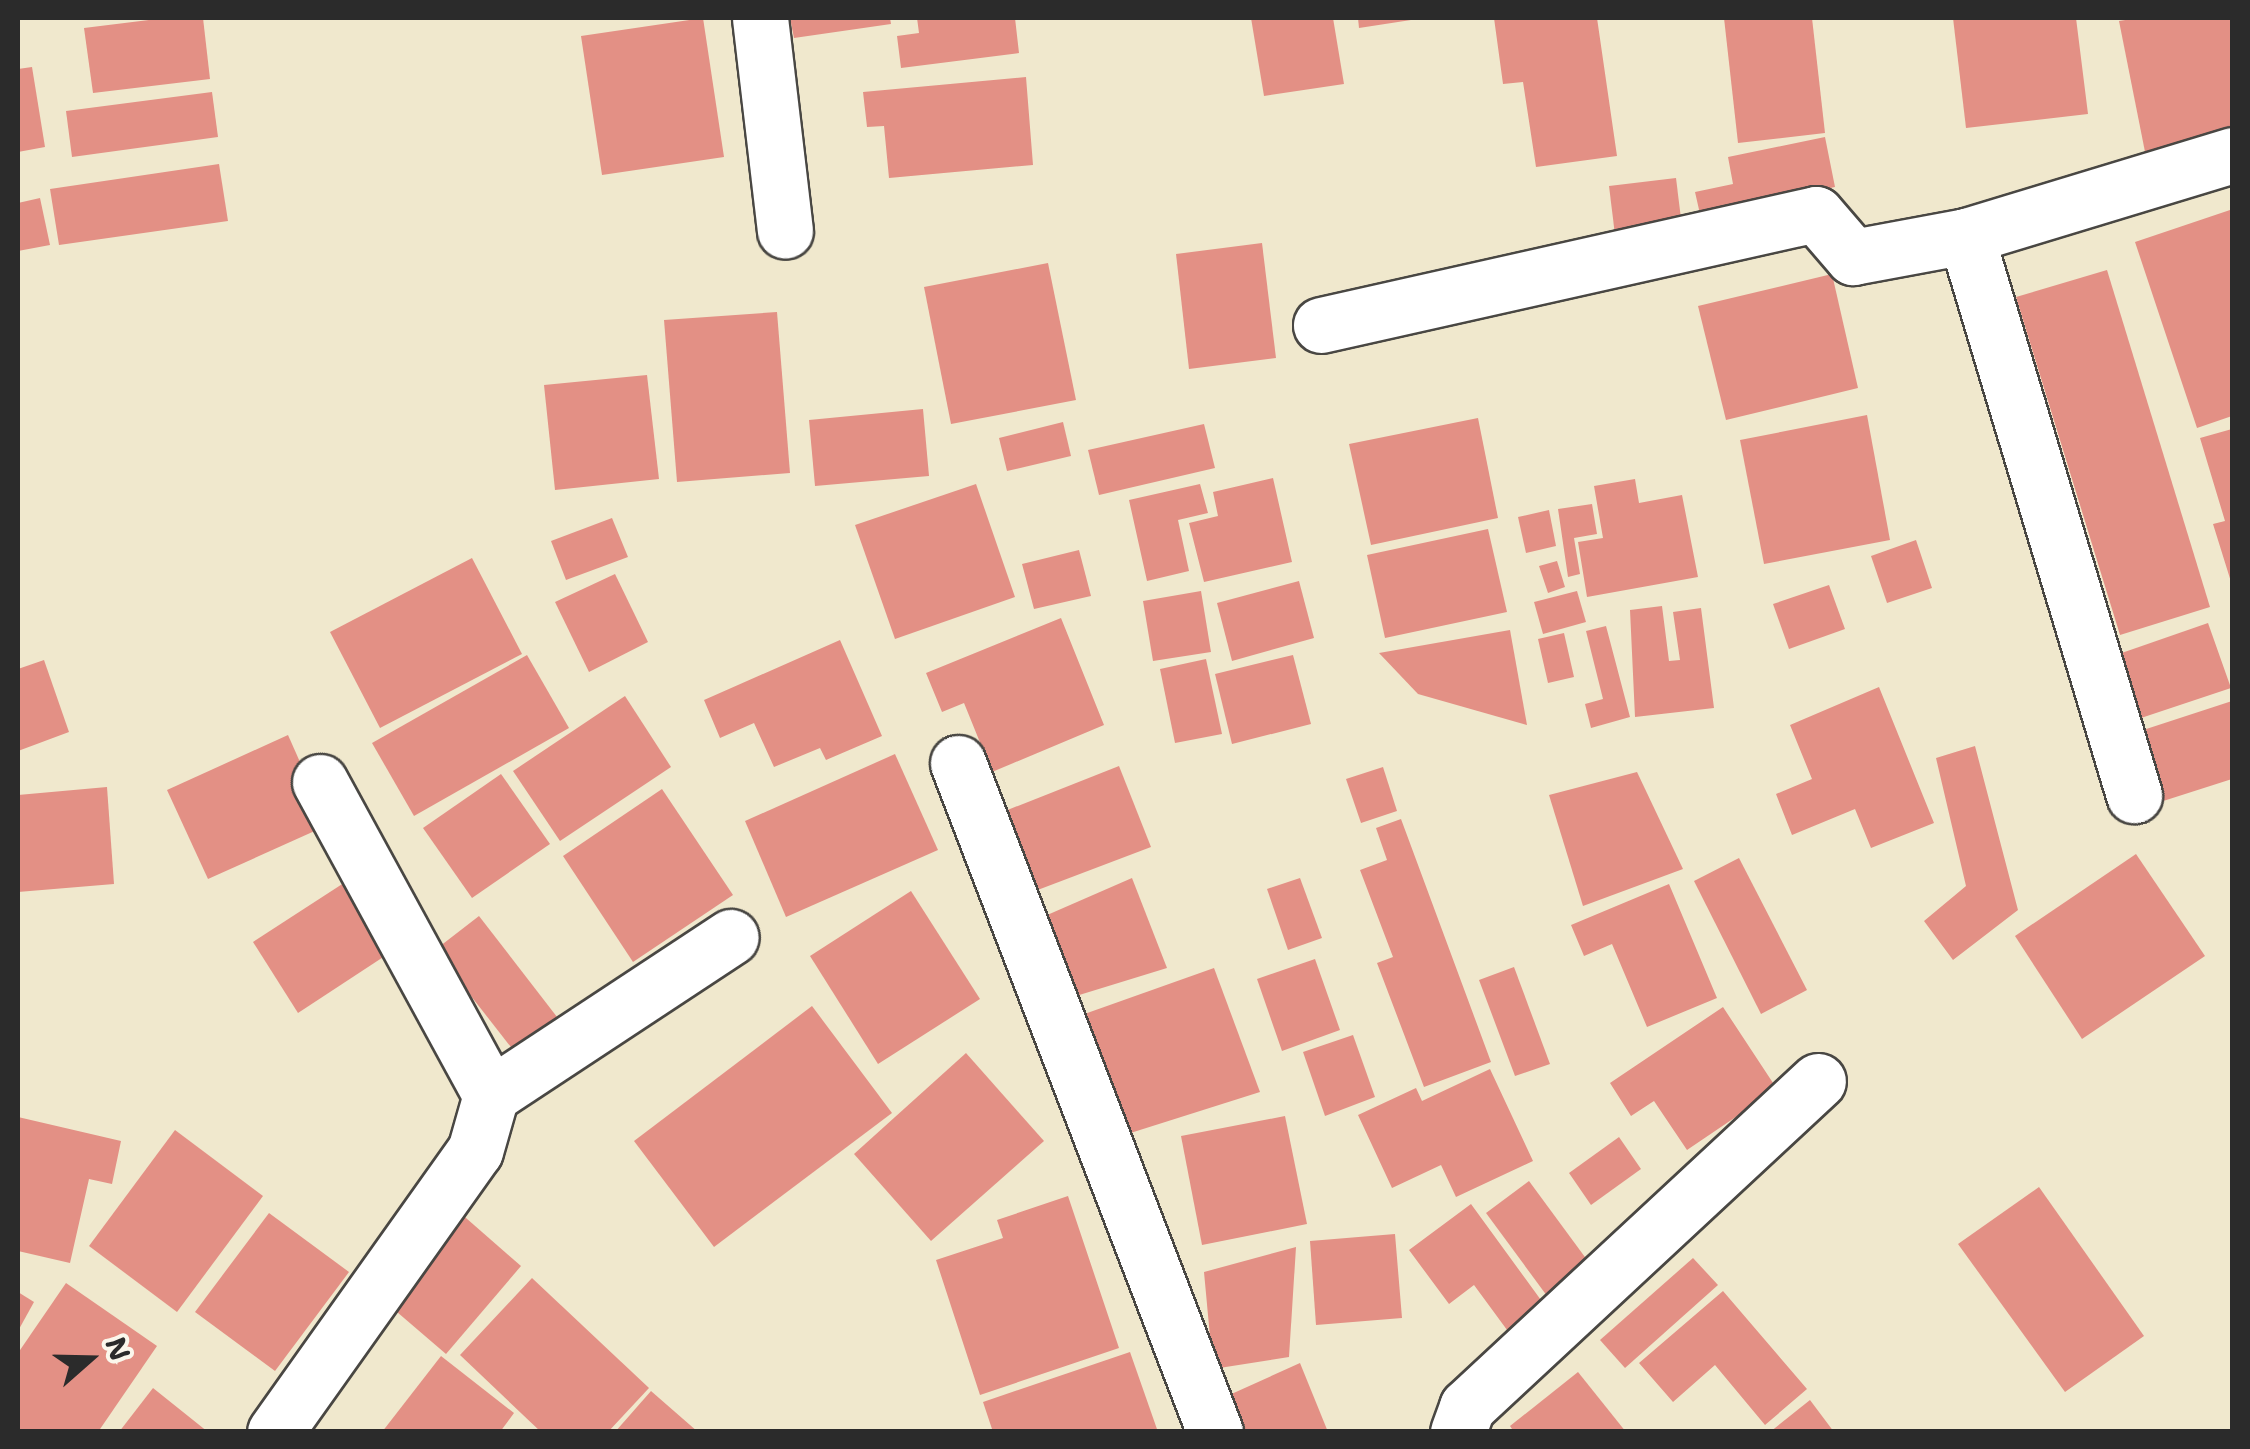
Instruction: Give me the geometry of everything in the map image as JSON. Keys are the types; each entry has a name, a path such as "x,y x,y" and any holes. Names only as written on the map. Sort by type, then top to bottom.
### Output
{"street":[{"path":"760,18 785,231"},
{"path":"1321,325 1816,214 1853,257 1966,236 2232,154"},
{"path":"1966,236 2134,795"},
{"path":"958,763 1215,1432"},
{"path":"320,782 491,1095"},
{"path":"275,1432 474,1151 491,1095 731,937"},
{"path":"1458,1432 1467,1408 1818,1081"}],"building":[{"path":"165,18 203,18 210,79 93,93 84,28"},
{"path":"703,18 724,157 602,175 581,36"},
{"path":"790,18 890,18 891,24 794,38"},
{"path":"917,18 1015,18 1019,53 901,68 897,36 919,33"},
{"path":"1251,18 1333,18 1344,84 1264,96"},
{"path":"1358,18 1411,18 1411,20 1359,28"},
{"path":"1494,18 1597,18 1617,156 1536,167 1523,82 1503,84"},
{"path":"1724,18 1812,18 1825,133 1738,143"},
{"path":"1953,18 2076,18 2088,114 1966,128"},
{"path":"2232,18 2232,165 2151,182 2119,21"},
{"path":"32,67 45,147 18,152 18,69"},
{"path":"1026,77 1033,165 889,178 884,126 867,127 863,92"},
{"path":"212,92 218,137 72,157 66,111"},
{"path":"1825,137 1835,187 1700,214 1695,192 1733,184 1728,157"},
{"path":"219,164 228,221 59,245 50,189"},
{"path":"1676,178 1682,227 1615,235 1609,186"},
{"path":"40,198 50,245 18,251 18,203"},
{"path":"2230,210 2232,416 2197,428 2135,242"},
{"path":"1262,243 1276,358 1189,369 1176,254"},
{"path":"1048,263 1076,400 951,424 924,287"},
{"path":"2107,270 2210,607 2120,635 2016,297"},
{"path":"1832,274 1858,388 1726,420 1698,306"},
{"path":"777,312 790,473 677,482 664,320"},
{"path":"647,375 659,479 555,490 544,385"},
{"path":"923,409 929,476 815,486 809,420"},
{"path":"1867,415 1890,540 1764,564 1740,440"},
{"path":"1478,418 1498,518 1371,545 1349,444"},
{"path":"1063,422 1071,456 1007,471 999,438"},
{"path":"1204,424 1215,468 1099,495 1088,450"},
{"path":"2232,429 2232,585 2213,524 2225,521 2200,438"},
{"path":"1273,478 1292,562 1204,582 1189,523 1218,516 1213,492"},
{"path":"1635,479 1639,503 1682,495 1698,577 1587,597 1578,542 1603,538 1594,486"},
{"path":"976,484 1015,597 895,639 855,525"},
{"path":"1200,484 1208,513 1178,520 1189,571 1147,581 1129,500"},
{"path":"1592,504 1597,534 1574,538 1580,574 1568,577 1558,509"},
{"path":"1549,510 1556,546 1526,553 1518,517"},
{"path":"612,518 628,557 566,580 551,541"},
{"path":"1488,529 1507,612 1385,638 1367,555"},
{"path":"1916,540 1932,588 1887,603 1871,556"},
{"path":"1079,550 1091,596 1034,609 1022,564"},
{"path":"472,558 522,654 380,728 330,632"},
{"path":"1557,561 1565,587 1548,593 1539,566"},
{"path":"615,574 648,642 589,672 555,602"},
{"path":"1299,581 1314,638 1232,661 1217,603"},
{"path":"1829,585 1845,629 1789,649 1773,604"},
{"path":"1201,591 1211,652 1153,661 1143,601"},
{"path":"1577,591 1586,622 1543,634 1534,602"},
{"path":"1662,606 1669,661 1680,660 1673,612 1701,608 1714,708 1635,717 1630,610"},
{"path":"1061,618 1104,725 992,772 964,703 942,712 926,673"},
{"path":"2208,623 2231,688 2135,720 2113,656"},
{"path":"1606,626 1630,717 1591,728 1585,704 1603,699 1586,631"},
{"path":"1510,630 1527,725 1418,694 1379,653"},
{"path":"1564,633 1574,677 1548,683 1538,639"},
{"path":"840,640 882,736 826,760 820,748 774,767 754,723 720,738 704,700"},
{"path":"527,655 569,728 414,816 372,743"},
{"path":"1293,655 1311,724 1232,744 1215,674"},
{"path":"1206,659 1222,734 1175,743 1160,669"},
{"path":"44,660 69,732 18,751 18,669"},
{"path":"1879,687 1934,823 1871,848 1855,809 1792,835 1776,794 1812,779 1790,725"},
{"path":"625,696 671,767 560,841 513,771"},
{"path":"2232,701 2232,779 2157,803 2134,733"},
{"path":"288,735 328,825 208,879 167,790"},
{"path":"1975,746 2018,910 1953,960 1924,921 1966,886 1936,758"},
{"path":"895,754 938,850 786,917 745,821"},
{"path":"1119,766 1151,847 1035,891 1005,811"},
{"path":"1383,767 1397,811 1361,823 1346,779"},
{"path":"1637,772 1683,869 1583,906 1549,795"},
{"path":"501,774 550,844 472,898 423,828"},
{"path":"107,787 114,884 18,892 18,795"},
{"path":"662,789 733,895 633,962 563,856"},
{"path":"1401,819 1491,1062 1424,1087 1377,963 1393,957 1360,870 1387,860 1376,828"},
{"path":"2136,854 2205,956 2082,1039 2015,936"},
{"path":"1739,858 1807,990 1761,1014 1694,881"},
{"path":"1132,878 1167,968 1063,1000 1038,919"},
{"path":"1300,878 1322,938 1288,950 1267,889"},
{"path":"350,879 394,950 298,1013 253,942"},
{"path":"1669,884 1717,998 1647,1027 1612,944 1584,956 1571,925"},
{"path":"911,891 980,999 878,1064 810,956"},
{"path":"479,916 564,1026 521,1060 435,950"},
{"path":"1315,959 1340,1030 1282,1051 1257,979"},
{"path":"1514,967 1550,1064 1515,1076 1479,980"},
{"path":"1214,968 1260,1092 1121,1136 1076,1017"},
{"path":"812,1006 892,1113 714,1247 634,1141"},
{"path":"1723,1007 1777,1089 1687,1150 1654,1101 1631,1116 1610,1083"},
{"path":"1353,1035 1375,1097 1325,1116 1303,1052"},
{"path":"966,1053 1044,1141 931,1241 854,1154"},
{"path":"1490,1069 1533,1161 1456,1197 1441,1165 1392,1188 1358,1115 1416,1088 1422,1101"},
{"path":"1285,1116 1307,1224 1202,1245 1181,1136"},
{"path":"18,1117 121,1141 112,1184 89,1179 70,1263 18,1251"},
{"path":"175,1130 263,1196 177,1312 89,1246"},
{"path":"1619,1137 1641,1169 1591,1205 1569,1173"},
{"path":"1529,1181 1593,1268 1550,1300 1486,1213"},
{"path":"2039,1187 2144,1336 2065,1392 1958,1244"},
{"path":"1068,1196 1119,1348 980,1395 936,1260 1003,1238 997,1220"},
{"path":"1471,1204 1546,1307 1510,1334 1474,1285 1449,1304 1409,1250"},
{"path":"458,1211 521,1266 446,1354 383,1300"},
{"path":"269,1213 349,1272 275,1371 195,1312"},
{"path":"1395,1234 1402,1318 1316,1325 1310,1241"},
{"path":"1296,1247 1289,1357 1213,1369 1204,1272"},
{"path":"1693,1258 1718,1285 1625,1368 1600,1340"},
{"path":"532,1278 649,1388 608,1432 541,1432 460,1355"},
{"path":"66,1283 157,1346 98,1432 18,1432 18,1353"},
{"path":"1723,1291 1807,1389 1765,1425 1715,1365 1673,1402 1639,1363"},
{"path":"18,1292 34,1302 18,1331"},
{"path":"1130,1352 1158,1432 993,1432 983,1402"},
{"path":"441,1356 514,1413 500,1432 382,1432"},
{"path":"1300,1363 1328,1432 1241,1432 1227,1396"},
{"path":"1578,1372 1626,1432 1514,1432 1510,1426"},
{"path":"153,1388 208,1432 119,1432"},
{"path":"651,1391 698,1432 615,1432"},
{"path":"1810,1400 1834,1432 1770,1432"}]}
